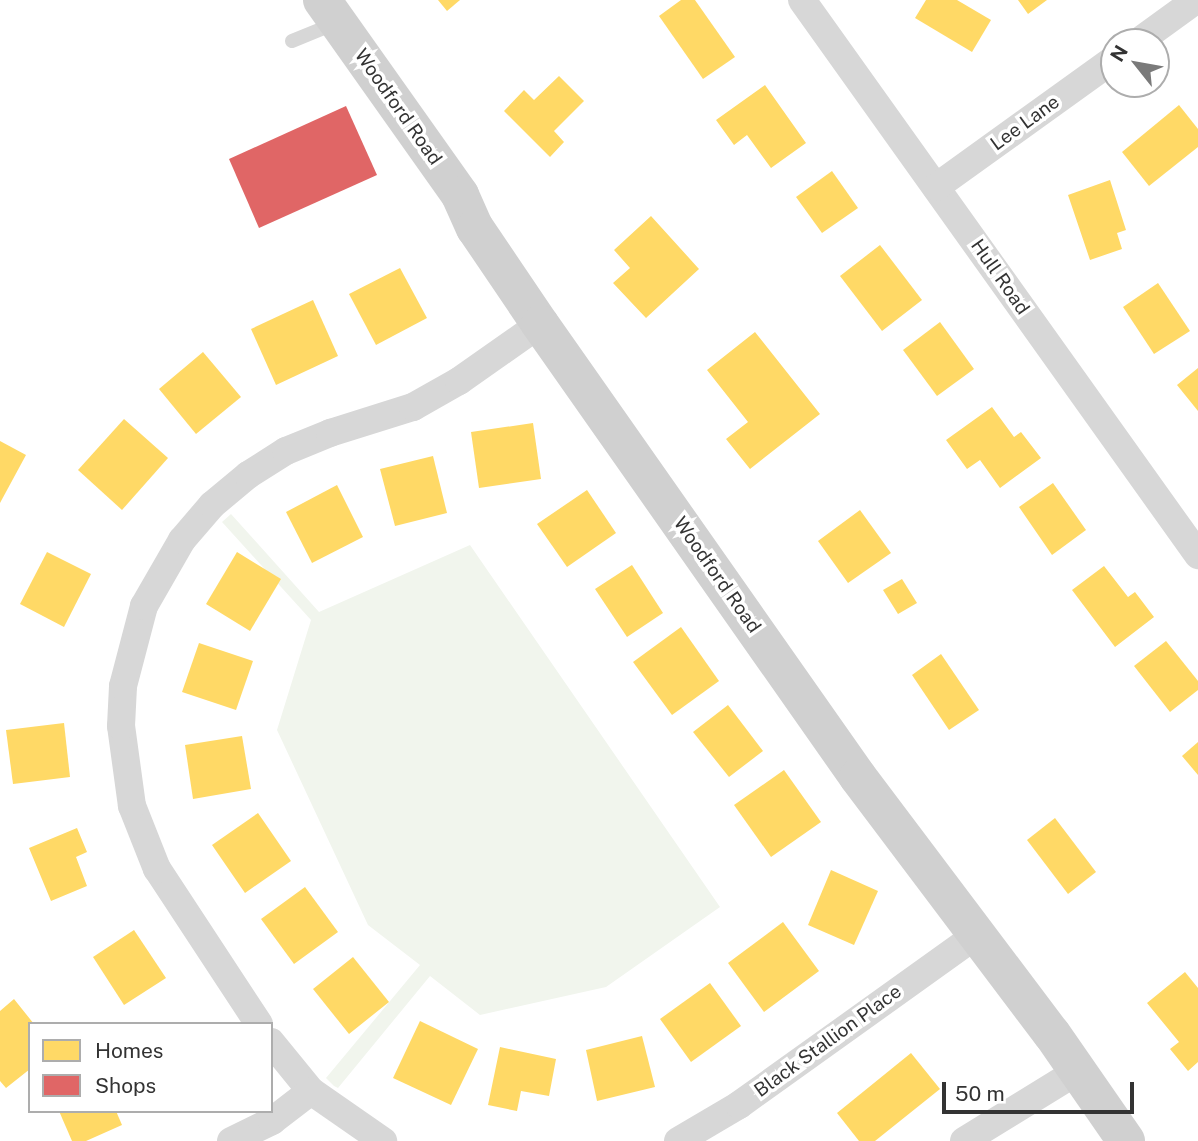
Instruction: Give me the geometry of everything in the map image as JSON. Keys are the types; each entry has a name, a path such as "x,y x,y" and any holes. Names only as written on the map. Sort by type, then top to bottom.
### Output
{"street":[{"name":"Hull Road","path":"802,0 1198,555"},
{"path":"1157,28 1196,0"},
{"name":"Woodford Road","path":"330,11 460,195 475,228 540,324 975,936 1078,1071 1126,1141"},
{"name":"Lee Lane","path":"936,187 1100,69"},
{"path":"258,1022 157,869 132,806 124,762 122,699 132,642 144,606 182,540 212,505 248,475 319,437 413,407 459,381 540,324"},
{"name":"Black Stallion Place","path":"678,1141 739,1105 975,936"},
{"path":"273,1044 312,1091 383,1141"},
{"path":"964,1141 1078,1071"},
{"path":"231,1141 272,1121 312,1091"}],"lane":[{"path":"292,41 330,11"}],"shaded area":[{"path":"231,514 319,612 470,545 720,907 606,987 480,1015 430,976 338,1088 334,1086 326,1078 420,965 368,925 277,730 311,620 222,522"}],"building: Homes":[{"path":"438,0 460,0 447,11"},
{"path":"681,0 695,0 735,57 703,79 659,16"},
{"path":"926,0 957,0 991,20 972,52 915,18"},
{"path":"1018,0 1047,0 1028,14"},
{"path":"559,76 584,101 554,131 564,142 550,157 504,111 524,90 534,100"},
{"path":"765,85 806,143 771,168 747,135 734,145 716,120"},
{"path":"1179,105 1198,129 1198,147 1149,186 1122,152"},
{"path":"832,171 858,208 822,233 796,197"},
{"path":"1110,180 1126,230 1117,233 1122,249 1090,260 1068,195"},
{"path":"651,216 699,269 646,318 613,283 630,268 614,250"},
{"path":"880,245 922,300 882,331 840,276"},
{"path":"400,268 427,318 376,345 349,294"},
{"path":"1158,283 1190,331 1154,354 1123,307"},
{"path":"313,300 338,356 276,385 251,329"},
{"path":"940,322 974,369 937,396 903,350"},
{"path":"755,332 820,414 750,469 726,439 748,422 707,370"},
{"path":"203,352 241,397 196,434 159,389"},
{"path":"1198,368 1198,411 1177,385"},
{"path":"992,407 1014,437 1021,432 1041,458 1000,488 980,460 967,469 946,440"},
{"path":"124,419 168,458 122,510 78,470"},
{"path":"533,423 541,479 479,488 471,432"},
{"path":"0,441 26,455 0,503"},
{"path":"433,456 447,513 395,526 380,469"},
{"path":"1053,483 1086,530 1052,555 1019,507"},
{"path":"337,485 363,537 312,563 286,512"},
{"path":"587,490 616,533 567,567 537,524"},
{"path":"860,510 891,553 848,583 818,541"},
{"path":"47,552 91,574 64,627 20,604"},
{"path":"237,552 281,579 250,631 206,604"},
{"path":"632,565 663,613 627,637 595,589"},
{"path":"1104,566 1128,597 1135,592 1154,617 1115,647 1072,590"},
{"path":"902,579 917,603 898,614 883,590"},
{"path":"681,627 719,681 672,715 633,662"},
{"path":"1166,641 1198,681 1198,690 1170,712 1134,666"},
{"path":"199,643 253,661 236,710 182,692"},
{"path":"941,654 979,710 949,730 912,675"},
{"path":"728,705 763,751 729,777 693,732"},
{"path":"64,723 70,777 13,784 6,730"},
{"path":"242,736 251,789 193,799 185,745"},
{"path":"1198,742 1198,775 1182,756"},
{"path":"784,770 821,822 771,857 734,805"},
{"path":"258,813 291,861 245,893 212,845"},
{"path":"1055,818 1096,872 1068,894 1027,840"},
{"path":"77,828 87,852 76,857 87,886 51,901 29,848"},
{"path":"831,870 878,891 854,945 808,925"},
{"path":"305,887 338,932 294,964 261,919"},
{"path":"783,922 819,971 764,1012 728,963"},
{"path":"134,930 166,978 124,1005 93,957"},
{"path":"353,957 389,1002 349,1034 313,989"},
{"path":"1185,972 1198,988 1198,1062 1188,1071 1170,1049 1179,1042 1147,1003"},
{"path":"710,983 741,1026 691,1062 660,1019"},
{"path":"14,999 32,1022 28,1022 28,1071 6,1088 0,1081 0,1011"},
{"path":"420,1021 478,1049 451,1105 393,1078"},
{"path":"642,1036 655,1087 597,1101 586,1050"},
{"path":"500,1047 556,1059 549,1096 521,1091 517,1111 488,1105"},
{"path":"911,1053 940,1089 875,1141 859,1141 837,1113"},
{"path":"60,1113 117,1113 122,1125 86,1141 72,1141"}],"building: Shops":[{"path":"346,106 377,175 259,228 229,159"}]}
